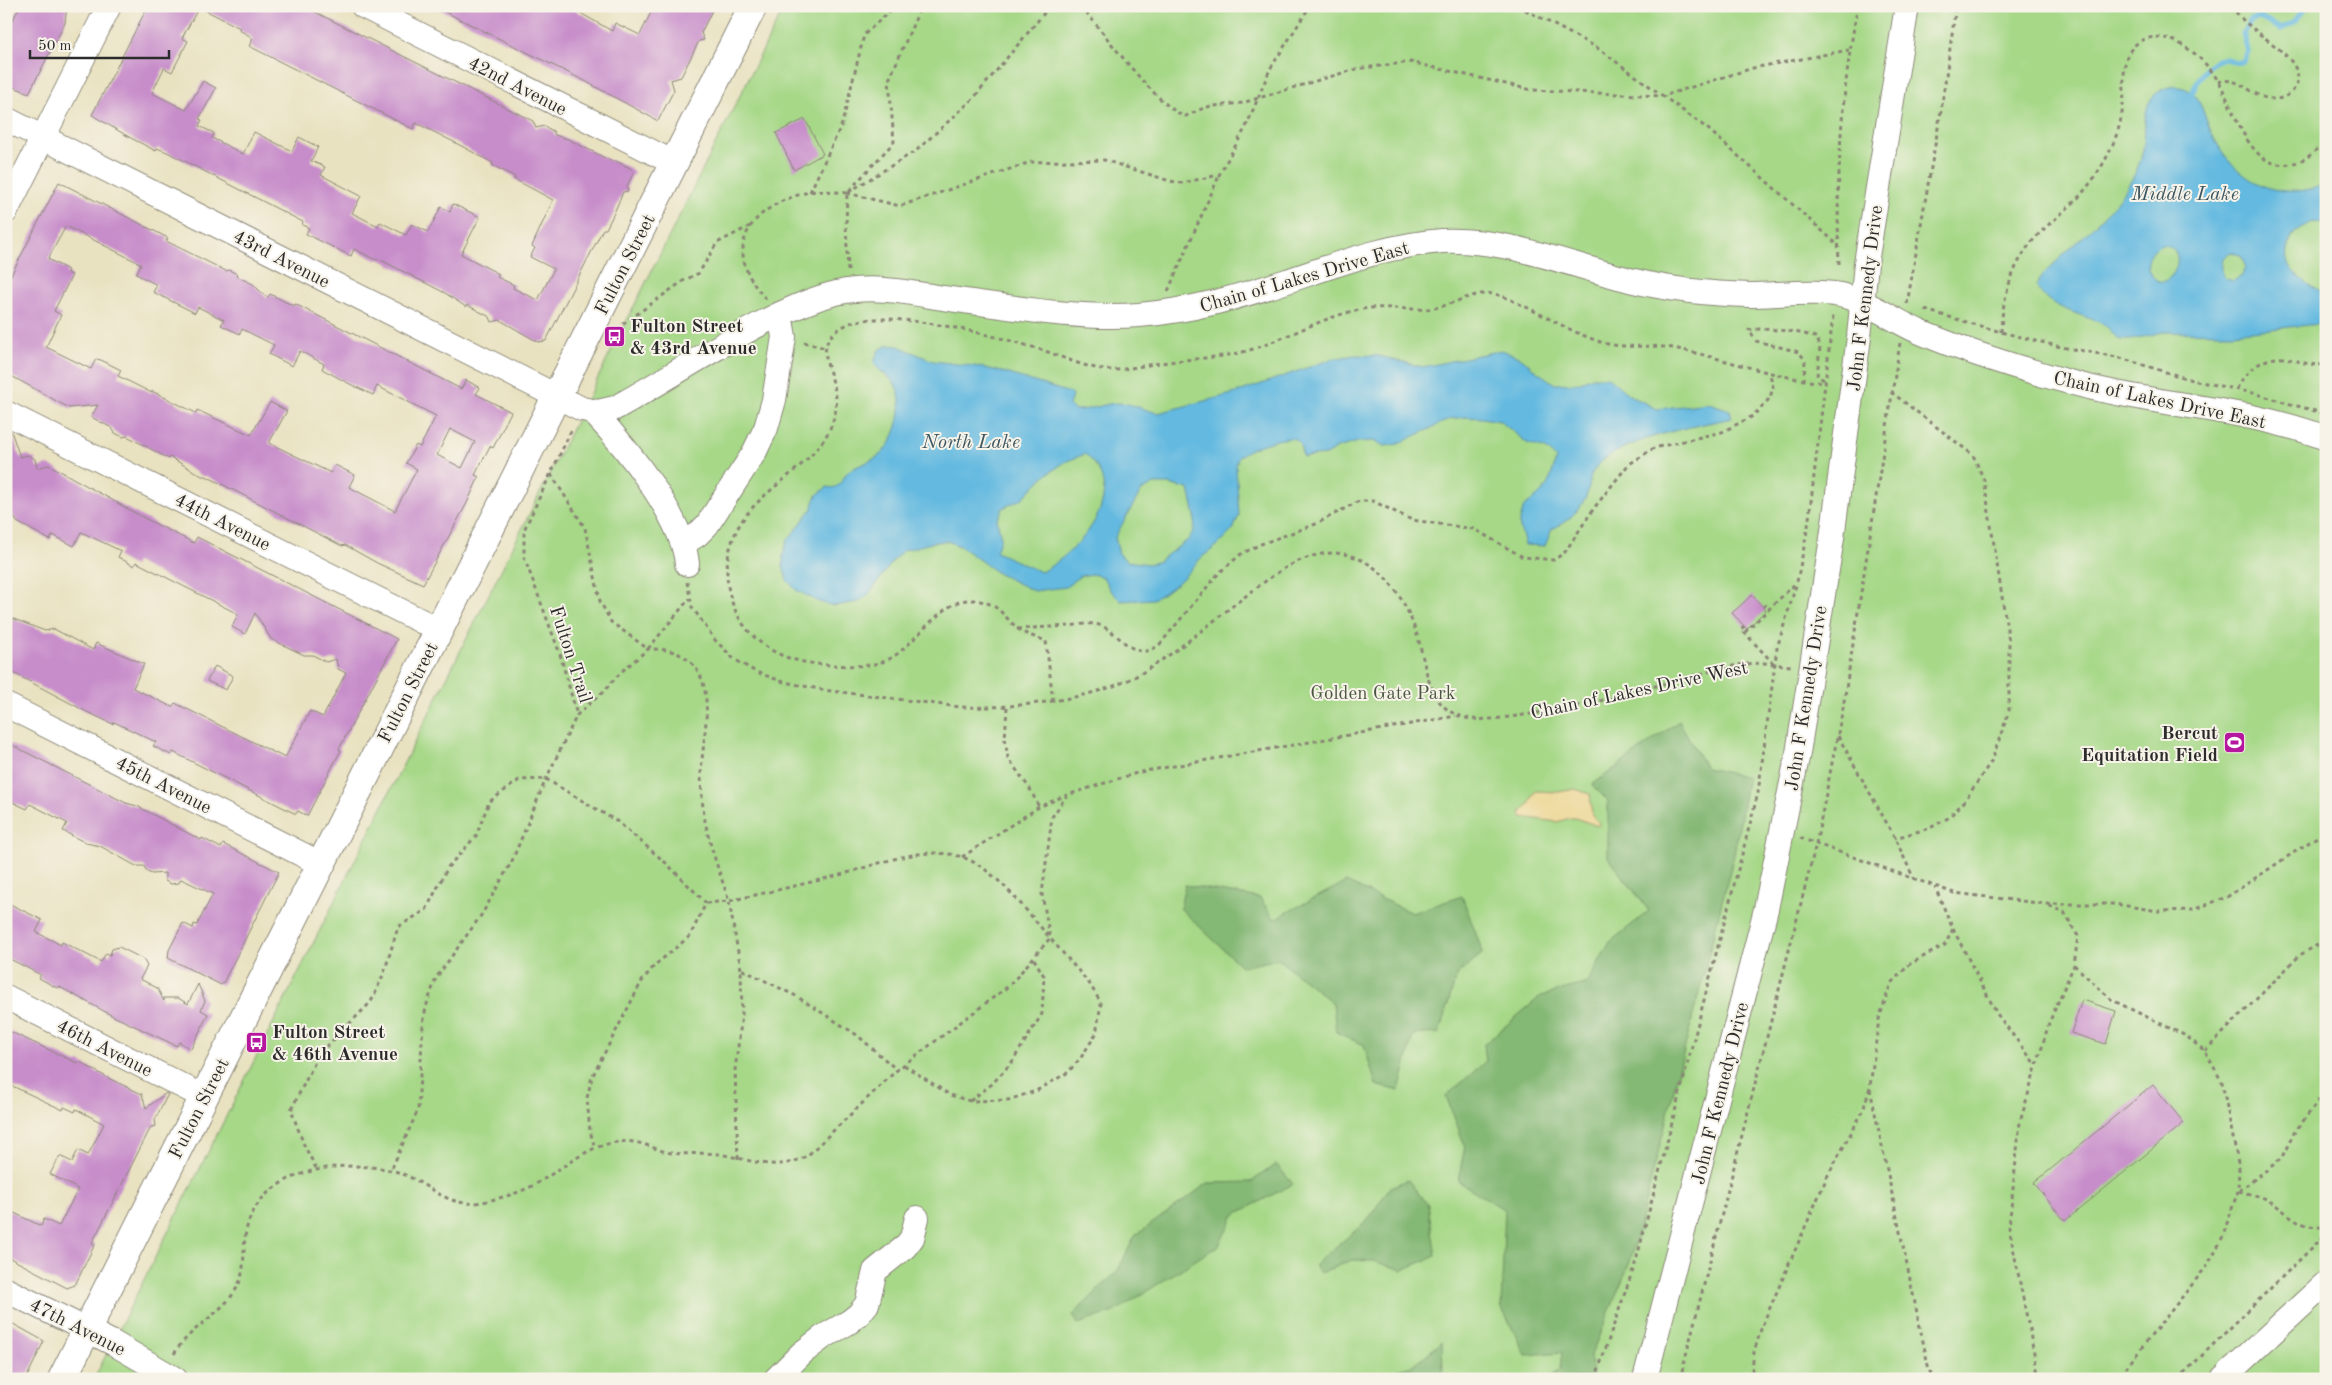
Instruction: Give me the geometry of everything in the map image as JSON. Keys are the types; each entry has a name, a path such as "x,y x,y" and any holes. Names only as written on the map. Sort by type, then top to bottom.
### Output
{"main road":[{"name":"Fulton Street","path":"62,1379 753,6"}],"street":[{"path":"6,211 109,6"},
{"name":"42nd Avenue","path":"363,6 674,163"},
{"name":"John F Kennedy Drive","path":"1645,1379 1772,881 1798,753 1833,529 1866,263 1907,6"},
{"name":"43rd Avenue","path":"6,119 558,396"},
{"name":"Chain of Lakes Drive East","path":"592,412 604,412 615,408 728,341 780,314 819,298 849,291 881,290 1101,315 1159,313 1238,296 1382,251 1420,243 1460,241 1501,246 1634,281 1675,288 1749,295 1835,294 1862,303 1928,336 2049,377 2099,390 2228,411 2326,438"},
{"path":"686,554 696,535 707,525 754,453 766,428 774,400 784,337 780,314"},
{"path":"558,396 592,412 616,439 674,521 686,554"},
{"name":"44th Avenue","path":"6,412 439,630"},
{"name":"45th Avenue","path":"6,705 322,864"},
{"name":"46th Avenue","path":"6,997 204,1097"},
{"path":"776,1379 802,1353 859,1314 867,1304 875,1270 905,1247 912,1238 917,1218"},
{"path":"2222,1379 2326,1283"},
{"name":"47th Avenue","path":"6,1290 87,1330 171,1376"}],"path":[{"path":"810,192 842,124 864,35 895,6"},
{"path":"849,291 846,226 847,193 894,142 889,80 921,6"},
{"path":"847,193 924,144 973,99 1050,6"},
{"path":"1081,6 1125,61 1176,113 1186,116 1214,105 1242,103 1356,69 1410,62 1532,90 1663,96 1746,70 1849,50"},
{"path":"1159,313 1219,175 1246,127 1257,98 1277,57 1310,6"},
{"path":"1518,6 1596,47 1708,129 1838,246"},
{"path":"1839,264 1839,170 1849,50 1858,6"},
{"path":"1907,306 1941,111 1956,6"},
{"path":"2218,82 2233,80 2271,99 2284,98 2293,90 2298,79 2296,67 2267,39 2243,22 2233,6"},
{"path":"2001,332 2004,301 2021,258 2039,234 2087,188 2098,172 2113,143 2122,117 2126,62 2131,48 2144,39 2167,38 2188,49 2206,64 2218,82 2246,139 2263,158 2275,163 2295,162 2307,157 2326,141"},
{"path":"624,324 683,281 698,273 718,243 750,226 764,210 774,204 810,192 847,193 900,206 1031,162 1104,160 1170,181 1182,182 1219,175"},
{"path":"750,226 743,250 747,274 756,288 780,314"},
{"path":"1053,701 1046,641 1017,629 1006,614 981,602 958,601 945,610 908,645 886,661 862,665 827,665 798,661 775,652 756,640 736,614 731,602 727,577 729,551 733,538 739,525 757,502 812,454 831,428 836,411 836,396 824,355 828,340 842,328 866,319 904,320 992,336 1090,367 1116,370 1216,357 1250,350 1332,317 1365,308 1428,308 1482,294 1491,294 1510,300 1607,344 1678,349 1804,381 1824,382"},
{"path":"1916,308 2061,347 2117,357 2192,380 2237,389 2326,414"},
{"path":"1595,1379 1636,1261 1750,826 1762,768 1774,664 1781,632 1800,570 1808,527 1833,316"},
{"path":"1804,381 1805,360 1799,352 1756,341 1749,330 1760,328 1797,334 1807,333 1817,338 1820,347 1817,376 1824,382"},
{"path":"1680,1379 1816,844 1838,736 1900,340"},
{"path":"2237,389 2244,375 2266,361 2284,358 2309,365 2326,364"},
{"path":"1017,629 1095,624 1110,630 1128,646 1143,651 1149,650 1160,644 1218,574 1241,554 1261,544 1316,524 1359,501 1373,501 1412,520 1474,530 1523,556 1539,560 1554,560 1565,552 1610,487 1628,465 1646,452 1679,441 1722,432 1752,416 1770,398 1773,387 1770,373"},
{"path":"1891,392 1973,455 1984,480 2009,642 2009,711 1992,760 1964,802 1948,818 1930,828 1896,838"},
{"name":"Fulton Trail","path":"391,1170 418,1110 423,1024 430,992 444,966 482,914 512,861 546,779 577,715 560,654 524,556 524,530 571,431"},
{"path":"551,474 585,528 600,601 611,622 648,649 670,650 685,658 700,674 707,712 701,773 703,809 710,843 728,901 741,969 742,1015 735,1070 738,1159"},
{"path":"686,554 689,599 698,617 723,649 745,666 770,678 816,689 900,700 961,707 1007,707 1053,701 1108,688 1138,675 1278,573 1306,558 1336,553 1364,561 1377,570 1398,592 1418,636 1434,693 1448,710 1457,715"},
{"path":"1800,570 1806,571"},
{"path":"1745,632 1797,582"},
{"path":"577,715 599,696 621,672 648,649 689,599"},
{"path":"1763,607 1766,605 1769,608"},
{"path":"1744,626 1742,629 1774,664"},
{"name":"Chain of Lakes Drive West","path":"962,857 1039,807 1067,795 1140,772 1457,715 1469,718 1497,718 1571,708 1731,666 1774,664 1811,669"},
{"path":"1007,707 1005,740 1008,758 1030,789 1039,807"},
{"path":"1838,736 1896,838 1914,880"},
{"path":"316,1168 304,1145 291,1110 319,1054 371,1002 384,973 398,927 426,910 448,867 476,836 489,802 519,780 546,779 618,822 666,863 706,903"},
{"path":"171,1376 174,1353 183,1342 228,1300 239,1285 244,1268 247,1226 257,1206 287,1181 316,1168 343,1166 391,1170 405,1175 452,1201 471,1204 522,1191 567,1162 595,1148 622,1142 634,1142 672,1153 717,1154 772,1164 792,1164 807,1156 904,1064 1010,985 1050,938 1042,894 1052,817 1067,795"},
{"path":"1816,844 1954,893 2046,904 2115,904 2158,910 2192,910 2227,897 2326,832"},
{"path":"706,903 728,901 909,856 933,853 962,857 988,872 1089,983 1101,1003 1096,1034 1080,1059 1067,1073 1036,1091 1008,1100 970,1101 950,1095 904,1064"},
{"path":"1935,887 1953,929 1997,1014 2035,1064"},
{"path":"595,1148 590,1131 587,1098 592,1077 642,981 655,965 690,936 706,903"},
{"path":"2039,1379 2009,1227 2020,1122 2035,1064 2049,1023 2074,965 2078,936 2064,912 2046,904"},
{"path":"1751,1379 1754,1352 1762,1326 1827,1177 1863,1111 1870,1087 1879,1019 1891,983 1910,964 1945,945 1953,929"},
{"path":"2205,1051 2300,955 2326,940"},
{"path":"970,1101 992,1084 1012,1062 1042,1014 1044,976 1034,959"},
{"path":"2074,965 2112,1000 2186,1036 2205,1051 2222,1082 2239,1168 2238,1191 2221,1241 2206,1268 2117,1379"},
{"path":"741,969 796,996 857,1035 897,1070"},
{"path":"1870,1087 1929,1370 1934,1379"},
{"path":"2238,1191 2282,1159 2294,1132 2326,1091"},
{"path":"2238,1191 2265,1198 2289,1217 2305,1225 2326,1227"},
{"path":"2178,1379 2326,1234"}],"green space":[{"name":"Golden Gate Park","path":"785,6 2326,6 2326,1379 94,1379"},
{"path":"1679,721 1706,768 1748,777 1734,855 1630,1262 1591,1355 1592,1379 1548,1379 1560,1370 1562,1352 1526,1355 1501,1307 1505,1210 1458,1181 1465,1146 1446,1096 1486,1061 1484,1044 1541,996 1587,983 1610,942 1649,911 1608,857 1608,801 1592,785"},
{"path":"1346,882 1412,913 1462,896 1483,953 1457,974 1439,1033 1413,1035 1399,1091 1376,1085 1364,1045 1336,1032 1333,1003 1278,959 1242,967 1180,908 1185,885 1260,898 1274,919"},
{"path":"1276,1164 1293,1184 1234,1215 1219,1245 1116,1311 1078,1324 1073,1315 1118,1270 1135,1236 1208,1183 1251,1182"},
{"path":"1408,1180 1428,1205 1436,1256 1402,1270 1373,1261 1352,1260 1320,1273 1314,1265 1367,1221 1390,1187"},
{"path":"1442,1342 1443,1371 1437,1379 1365,1379 1412,1366"}],"sand":[{"path":"1575,789 1590,794 1592,815 1599,823 1598,826 1575,818 1557,822 1522,817 1521,813 1529,804 1536,791 1559,792"}],"water":[{"name":"Middle Lake","path":"2169,87 2189,90 2201,105 2210,130 2219,147 2230,162 2257,183 2272,189 2289,191 2307,190 2326,184 2326,222 2302,227 2292,237 2287,249 2287,259 2290,267 2326,299 2326,318 2319,324 2232,333 2163,332 2130,340 2120,340 2103,324 2056,305 2041,293 2037,286 2040,278 2100,220 2127,187 2137,169 2143,151 2148,105 2159,92","holes":["2162,245 2171,248 2176,254 2177,261 2176,269 2171,276 2166,280 2160,281 2150,273 2148,263 2151,254","2232,252 2241,256 2245,266 2242,276 2233,281 2225,278 2222,271 2223,259"]},
{"name":"North Lake","path":"888,345 898,346 933,361 981,367 1006,373 1073,394 1069,405 1074,410 1122,403 1158,413 1236,393 1332,359 1355,355 1379,356 1423,367 1502,350 1523,359 1555,384 1578,383 1593,377 1608,377 1629,395 1657,409 1709,403 1730,410 1732,418 1655,436 1635,443 1602,461 1592,473 1588,492 1578,510 1569,519 1552,529 1545,546 1525,545 1519,524 1524,506 1542,492 1549,481 1556,458 1546,449 1527,443 1500,421 1465,417 1450,419 1398,444 1385,446 1373,441 1358,442 1337,448 1326,455 1303,457 1298,442 1290,438 1256,447 1242,454 1238,458 1236,465 1239,515 1233,530 1202,557 1181,580 1153,599 1121,601 1110,590 1103,577 1092,574 1080,576 1066,587 1034,591 999,574 960,546 947,541 904,550 895,558 869,594 858,602 834,606 819,602 796,590 787,580 783,566 783,555 787,541 811,510 817,495 827,487 836,487 848,471 880,455 888,446 896,430 900,411 899,394 894,382 881,372 874,361 879,350","holes":["1085,454 1098,469 1103,486 1102,503 1095,520 1084,536 1071,550 1041,572 996,552 1001,538 997,520 1003,508 1023,498 1043,477 1065,462","1154,484 1168,484 1189,489 1195,516 1194,530 1188,540 1157,562 1148,564 1127,561 1119,554 1115,537 1141,491"]}],"building":[{"path":"20,6 67,6 65,23 29,93 6,84 6,33"},
{"path":"148,6 307,6 309,9 533,121 536,128 544,126 553,131 555,135 568,139 611,161 616,161 634,172 627,186 628,191 623,192 606,229 603,229 546,341 538,342 500,320 492,322 490,317 467,305 466,307 445,293 379,259 376,260 354,249 351,256 306,234 309,228 302,225 303,222 167,152 157,148 156,151 92,115","holes":["199,7 240,28 239,30 253,39 249,46 413,129 416,123 454,142 493,163 492,165 515,177 514,179 553,200 532,246 535,248 530,257 554,269 538,300 513,288 514,285 497,277 499,274 461,254 480,217 453,204 450,212 441,207 428,232 412,224 406,235 380,222 378,226 352,213 361,196 321,175 325,167 311,161 318,147 299,137 292,151 254,132 243,154 212,138 214,133 199,126 202,120 199,119 216,88 203,81 186,110 152,93 164,68 172,72 188,41 182,38"]},
{"path":"433,6 568,6 612,31 615,23 640,35 654,6 714,6 701,33 704,40 699,41 681,77 671,80 674,90 658,121 585,81"},
{"path":"805,119 823,154 794,170 776,133"},
{"path":"59,182 168,238 166,241 226,271 229,270 237,274 238,277 253,284 267,298 270,294 294,306 295,304 461,389 466,380 480,388 476,394 511,412 493,448 490,446 475,475 479,477 467,503 423,584 377,563 345,545 342,546 206,476 202,476 170,457 169,459 127,436 123,437 115,433 112,428 91,417 98,405 69,408 6,373 6,285","holes":["66,226 141,264 136,274 157,285 153,292 195,313 198,307 224,320 221,325 240,334 242,329 274,345 269,354 292,366 300,351 324,364 322,369 373,395 377,386 436,416 420,447 416,445 406,463 417,469 395,511 349,487 355,475 335,465 331,473 269,443 287,411 270,402 251,435 197,410 196,413 152,391 152,393 118,376 121,370 101,360 96,359 91,369 46,347 61,315 54,311 72,275 67,273 68,270 48,259","450,429 475,442 462,468 437,455"]},
{"path":"6,428 11,431 20,457 28,455 35,459 37,468 48,465 53,467 146,519 194,543 197,537 397,639 339,749 341,750 307,816 298,811 296,814 173,752 171,755 153,746 156,742 114,722 113,724 87,712 6,669 6,616 45,631 54,629 93,650 96,643 144,664 133,688 172,707 175,703 285,758 310,711 323,717 346,673 338,669 336,659 326,662 313,655 304,655 271,639 255,613 245,634 232,627 238,614 136,562 134,566 118,557 121,551 81,532 74,546 53,535 50,540 17,522 13,515 6,515"},
{"path":"1752,595 1766,610 1747,629 1732,613"},
{"path":"215,666 233,676 226,690 207,681"},
{"path":"6,742 126,803 137,806 201,840 202,838 221,848 223,844 279,872 221,985 168,958 169,950 183,923 193,928 194,924 197,925 213,894 181,879 179,883 171,884 165,881 165,873 152,874 147,872 144,866 136,866 100,846 86,843 63,831 67,823 30,804 27,809 6,799"},
{"path":"6,902 42,920 36,932 61,945 62,942 101,962 106,953 110,955 112,949 119,947 143,959 147,966 140,979 157,988 164,1001 164,998 178,998 188,1004 198,984 205,1001 201,1010 208,1014 191,1049 179,1042 177,1046 111,1015 58,986 57,988 39,978 41,975 6,957"},
{"path":"2082,1000 2116,1011 2106,1044 2071,1033"},
{"path":"11,1032 77,1063 80,1062 142,1094 146,1108 166,1093 168,1094 155,1120 156,1126 151,1127 92,1243 95,1244 75,1285 67,1288 6,1256 6,1209 41,1226 44,1219 59,1226 78,1189 50,1174 60,1156 72,1162 78,1150 88,1155 104,1124 76,1109 75,1112 64,1107 63,1110 6,1083 6,1043"},
{"path":"2153,1085 2184,1123 2065,1221 2034,1183"},
{"path":"6,1320 44,1341 26,1379 6,1379"}],"waterway":[{"path":"2192,93 2204,71 2214,62 2225,59 2237,62 2244,60 2248,51 2243,33 2251,20 2260,18 2281,29 2293,23 2307,6"}],"place":[{"name":"Fulton Street & 43rd Avenue","path":"614,336"},
{"name":"Bercut Equitation Field","path":"2234,743"},
{"name":"Fulton Street & 46th Avenue","path":"256,1042"}]}
